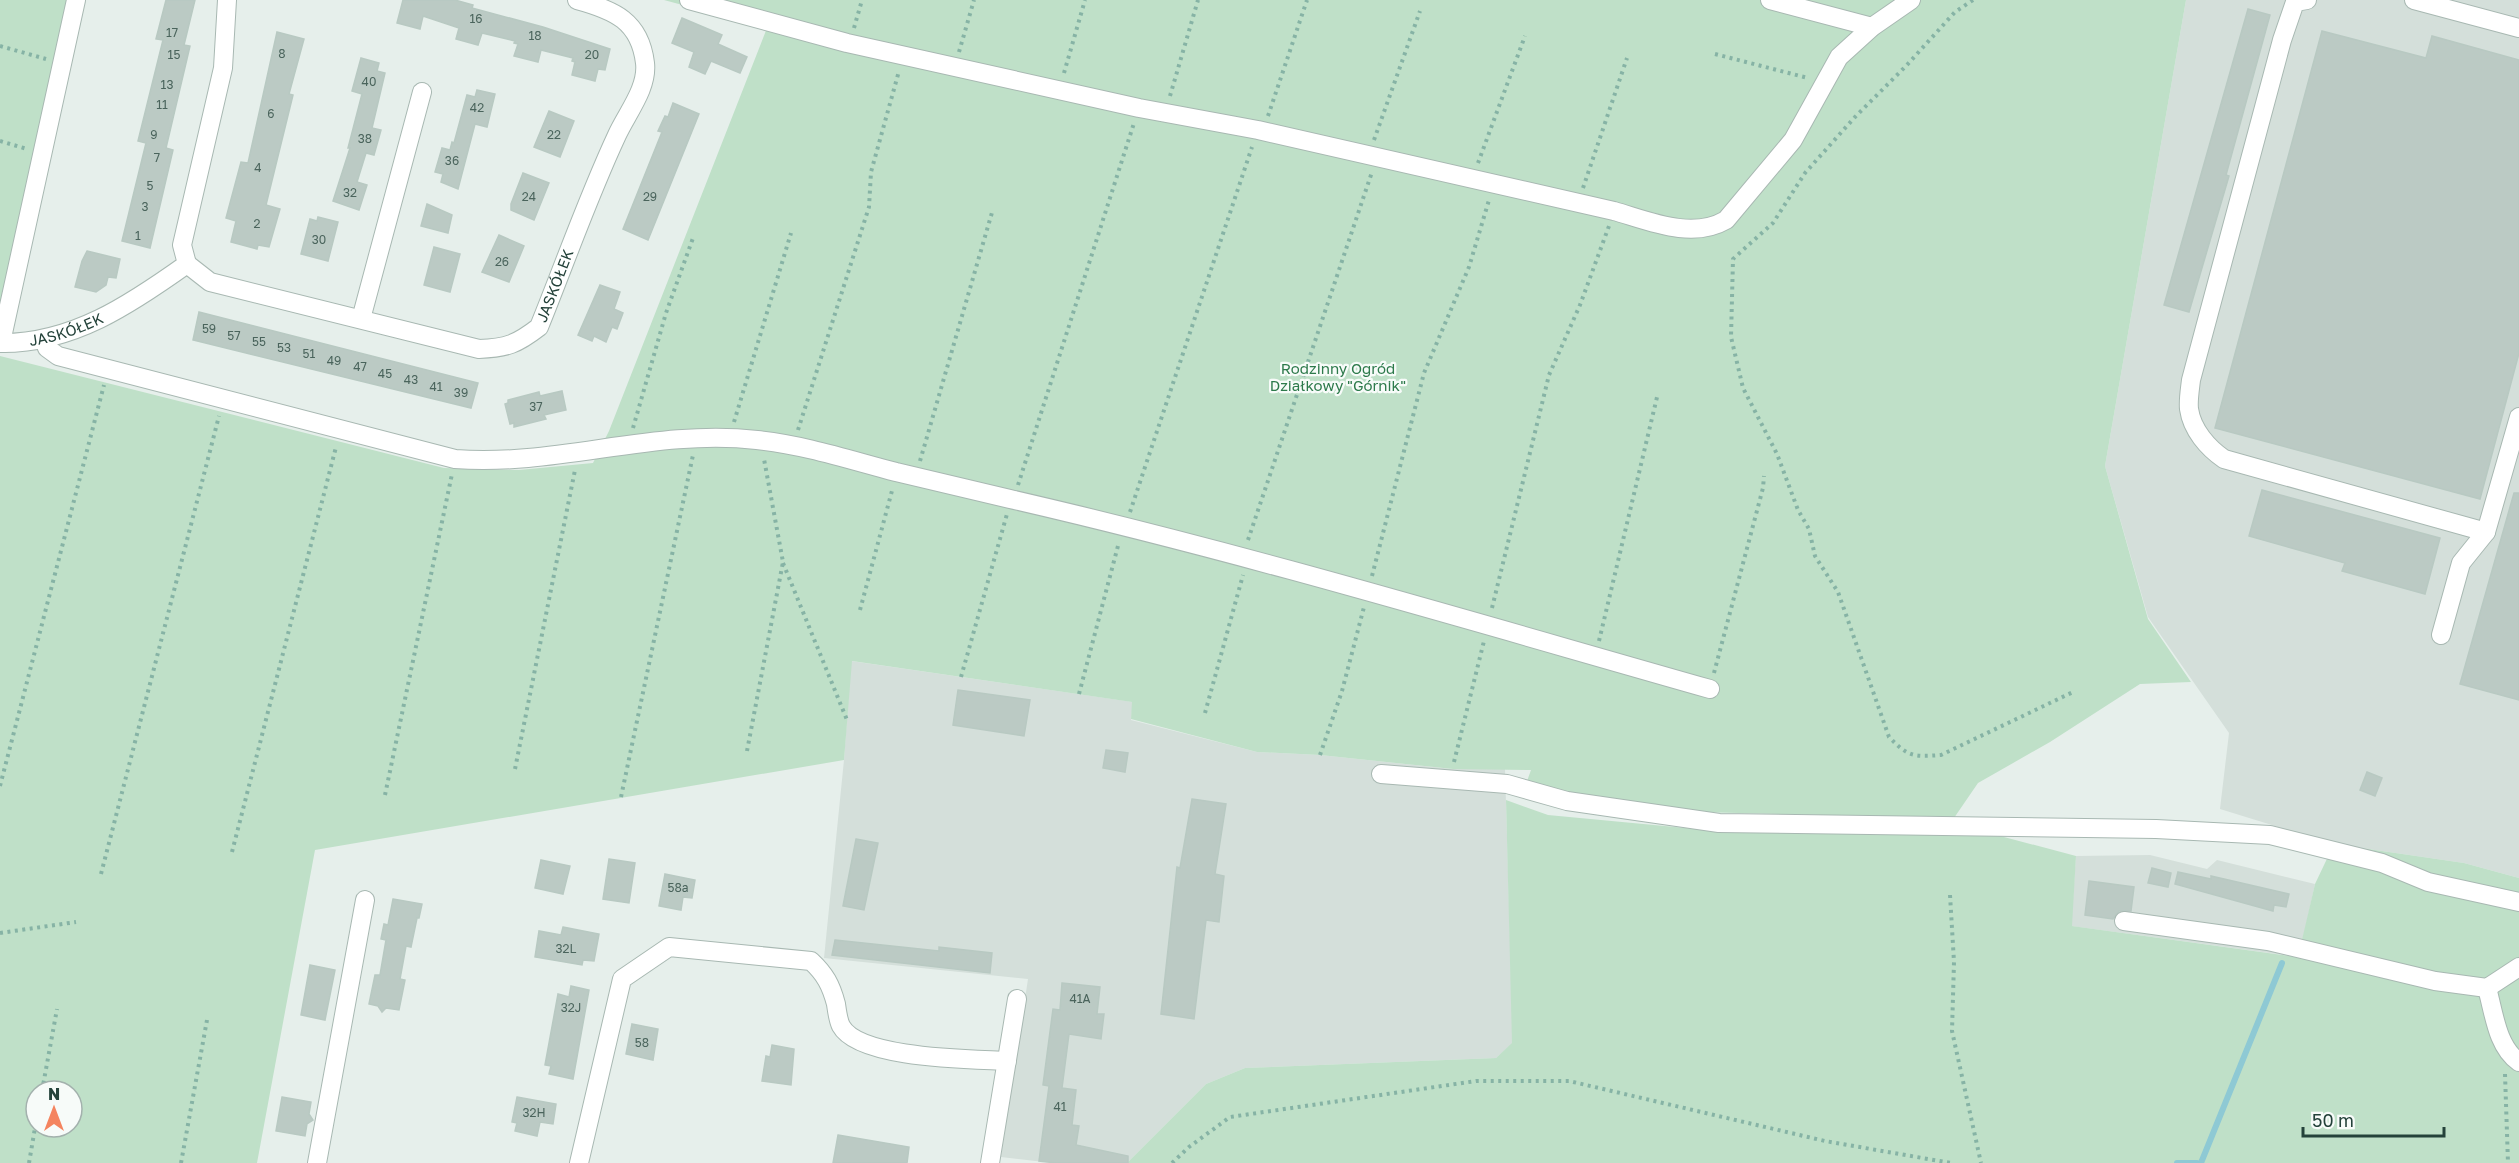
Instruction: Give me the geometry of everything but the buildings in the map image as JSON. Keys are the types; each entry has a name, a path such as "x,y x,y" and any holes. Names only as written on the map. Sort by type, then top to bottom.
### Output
{"street":[{"path":"2,343 76,0"},
{"path":"187,264 182,245 223,68 227,0"},
{"name":"JASKÓŁEK","path":"2,343 44,339 82,328 122,309 187,264 210,282 479,349 502,348 521,341 539,327 617,135 635,100 644,72 645,64 638,36 623,16 577,0"},
{"path":"689,0 850,44 1059,92 1165,114 1260,130 1578,203 1671,228 1715,226 1726,220 1793,140 1839,57 1872,27 1911,0"},
{"path":"1770,0 1872,27"},
{"path":"2414,0 2519,28"},
{"path":"2298,1 2282,40 2191,380 2189,410 2209,449 2224,459 2486,532"},
{"path":"361,319 422,92"},
{"path":"44,339 47,348 58,356 455,459 490,462 542,458 696,437 730,437 794,444 1124,527 1368,592 1710,689"},
{"path":"2441,635 2462,563 2486,532 2519,417"},
{"path":"1382,774 1507,784 1567,801 1719,823 2156,829 2270,835 2382,863 2428,882 2519,902"},
{"path":"317,1163 365,900"},
{"path":"2124,921 2268,941 2435,981 2487,988 2519,967"},
{"path":"579,1163 622,979 669,947 812,961 825,975 833,993 840,1025 848,1036 872,1048 938,1057 1007,1061"},
{"path":"2487,988 2499,1033 2515,1060"},
{"path":"990,1163 1017,999"}],"path":[{"path":"850,44 862,0"},
{"path":"954,68 974,0"},
{"path":"1059,92 1085,0"},
{"path":"1165,114 1198,0"},
{"path":"1079,694 1124,527 1307,0"},
{"path":"1973,0 1954,12 1906,66 1855,117 1805,173 1773,223 1733,259 1731,337 1743,388 1777,454 1798,510 1809,529 1815,556 1838,592 1889,737 1904,753 1920,757 1941,755 2073,692"},
{"path":"1205,712 1244,559 1420,11"},
{"path":"1472,180 1525,36"},
{"path":"0,46 61,63"},
{"path":"1715,54 1814,79"},
{"path":"794,444 869,207 871,172 903,56"},
{"path":"1578,203 1627,58"},
{"path":"961,677 1012,500 1138,108"},
{"path":"0,141 42,153"},
{"path":"1320,755 1342,691 1424,373 1469,267 1493,185"},
{"path":"860,610 993,209"},
{"path":"1453,769 1463,720 1549,375 1580,305 1614,212"},
{"path":"730,437 791,233"},
{"path":"634,420 666,313 693,238"},
{"path":"0,786 104,383"},
{"path":"1596,656 1658,393"},
{"path":"101,874 220,413"},
{"path":"621,797 696,437"},
{"path":"762,440 783,562 847,720"},
{"path":"232,852 338,443"},
{"path":"515,769 576,466"},
{"path":"386,795 453,468"},
{"path":"1710,689 1763,488 1764,476"},
{"path":"747,751 783,562"},
{"path":"1950,895 1954,962 1952,1031 1981,1163"},
{"path":"0,933 75,922"},
{"path":"44,1079 57,1009"},
{"path":"181,1163 207,1020"},
{"path":"2508,1163 2504,1064 2515,1060"},
{"path":"1172,1163 1189,1147 1230,1117 1476,1081 1569,1081 1825,1142 1952,1163"},
{"path":"29,1163 33,1139"}],"shaded area":[{"path":"2186,0 2519,0 2519,878 2464,863 2334,844 2220,809 2229,733 2148,617 2105,466"},
{"path":"851,661 1133,702 1131,720 1257,752 1320,755 1453,769 1505,769 1513,1043 1496,1058 1245,1068 1206,1084 1127,1163 1053,1163 1001,1157 1028,979 824,958 844,760"},
{"path":"2150,855 2207,869 2217,860 2315,884 2299,957 2071,926 2076,856"}],"green space":[{"path":"0,0 83,0 0,329"},
{"name":"Rodzinny Ogród Działkowy \"Górnik\"","path":"664,0 2186,0 2105,466 2148,619 2191,682 2140,684 2050,742 1978,783 1954,818 1697,812 1584,798 1526,784 1531,770 1453,769 1320,755 1257,752 1131,719 1132,702 852,661 844,760 315,850 257,1163 0,1163 0,356 444,468 519,470 593,463 609,431 767,28"},
{"path":"1506,800 1548,815 1728,832 1989,833 2076,856 2072,926 2298,957 2315,884 2334,844 2464,863 2519,878 2519,1163 1127,1163 1206,1084 1245,1068 1496,1058 1512,1043"}],"waterway":[{"path":"2201,1163 2282,963"},
{"path":"2177,1163 2197,1163"}]}
